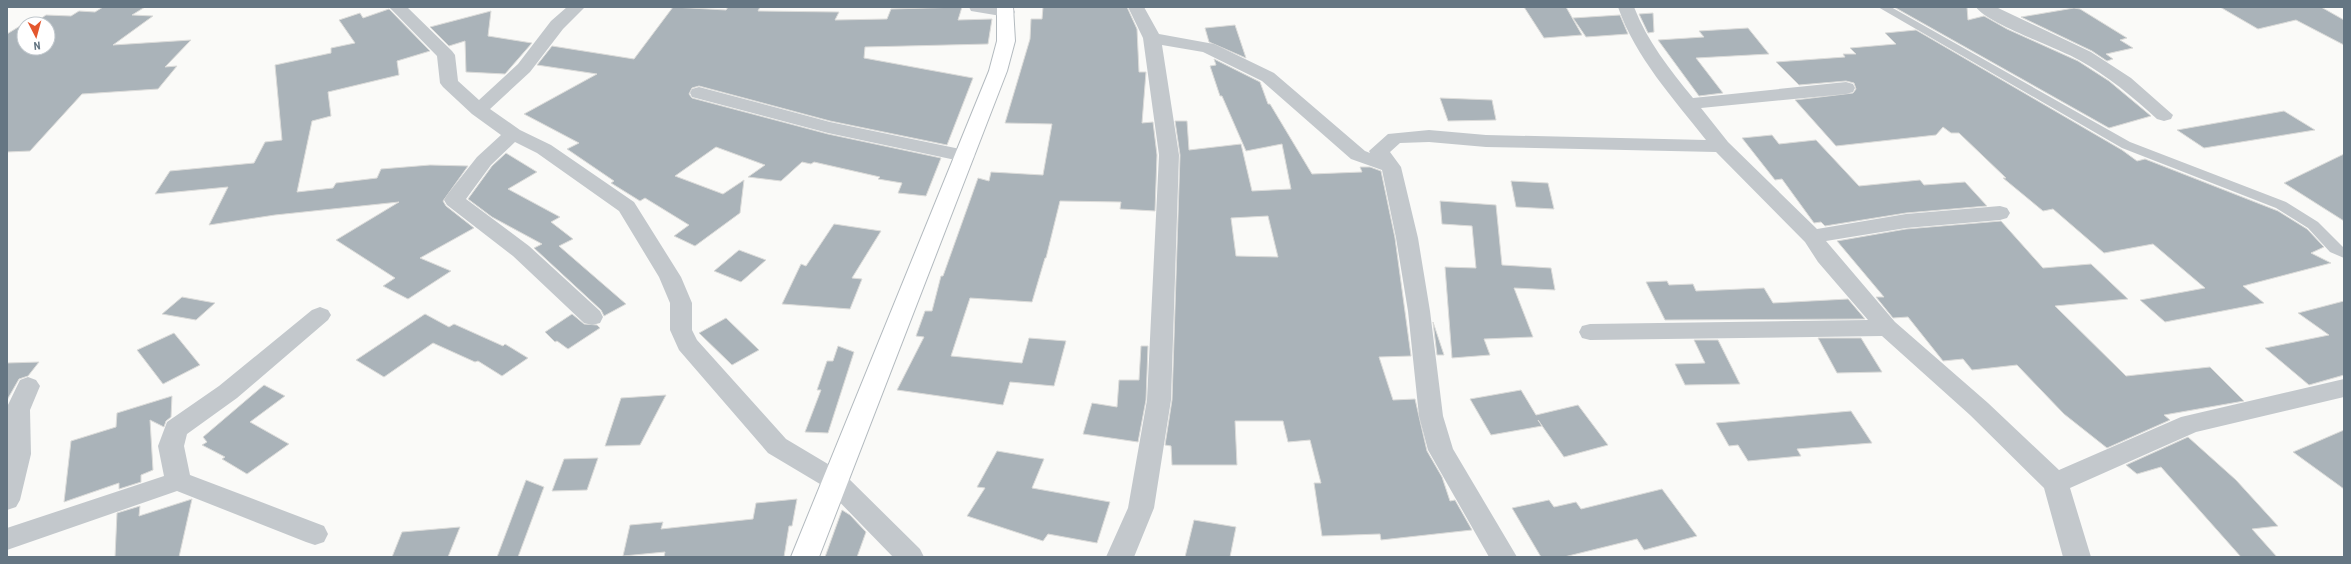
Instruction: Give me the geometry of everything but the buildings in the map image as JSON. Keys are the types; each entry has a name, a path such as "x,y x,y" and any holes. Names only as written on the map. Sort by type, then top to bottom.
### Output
{"main road":[{"path":"805,557 834,480 998,71 1006,41 1006,9"}],"street":[{"path":"397,7 446,55 450,82 479,110 513,134 544,148 627,207 670,277 679,296 681,303 681,330 687,344 777,446 834,480 910,557"},
{"path":"479,110 524,68 557,25 576,7"},
{"path":"977,7 1006,9"},
{"path":"1120,557 1141,508 1159,400 1169,156 1152,38 1136,7"},
{"path":"1626,7 1633,26 1664,74 1721,146 1812,237 1826,257 1887,328 1979,409 2056,482 2076,557"},
{"path":"1984,7 2003,19 2098,64 2130,85 2164,115"},
{"path":"1152,38 1208,48 1268,77 1358,155 1390,168"},
{"path":"1689,104 1846,88"},
{"path":"699,93 828,127 965,156"},
{"path":"513,134 484,161 454,200 521,252 592,316"},
{"path":"1503,557 1441,450 1431,416 1419,311 1410,253 1390,168 1379,151 1395,138 1429,136 1486,141 1721,146"},
{"path":"1812,237 1906,221 2000,213"},
{"path":"178,481 171,446 176,429 228,392 320,315"},
{"path":"1590,332 1887,328"},
{"path":"7,500 18,454 18,410 28,386"},
{"path":"2056,482 2117,454 2190,424 2344,388"},
{"path":"7,539 178,481 315,534"}],"lane":[{"path":"1883,7 2126,145 2281,205 2313,225 2335,249 2344,254"}]}
